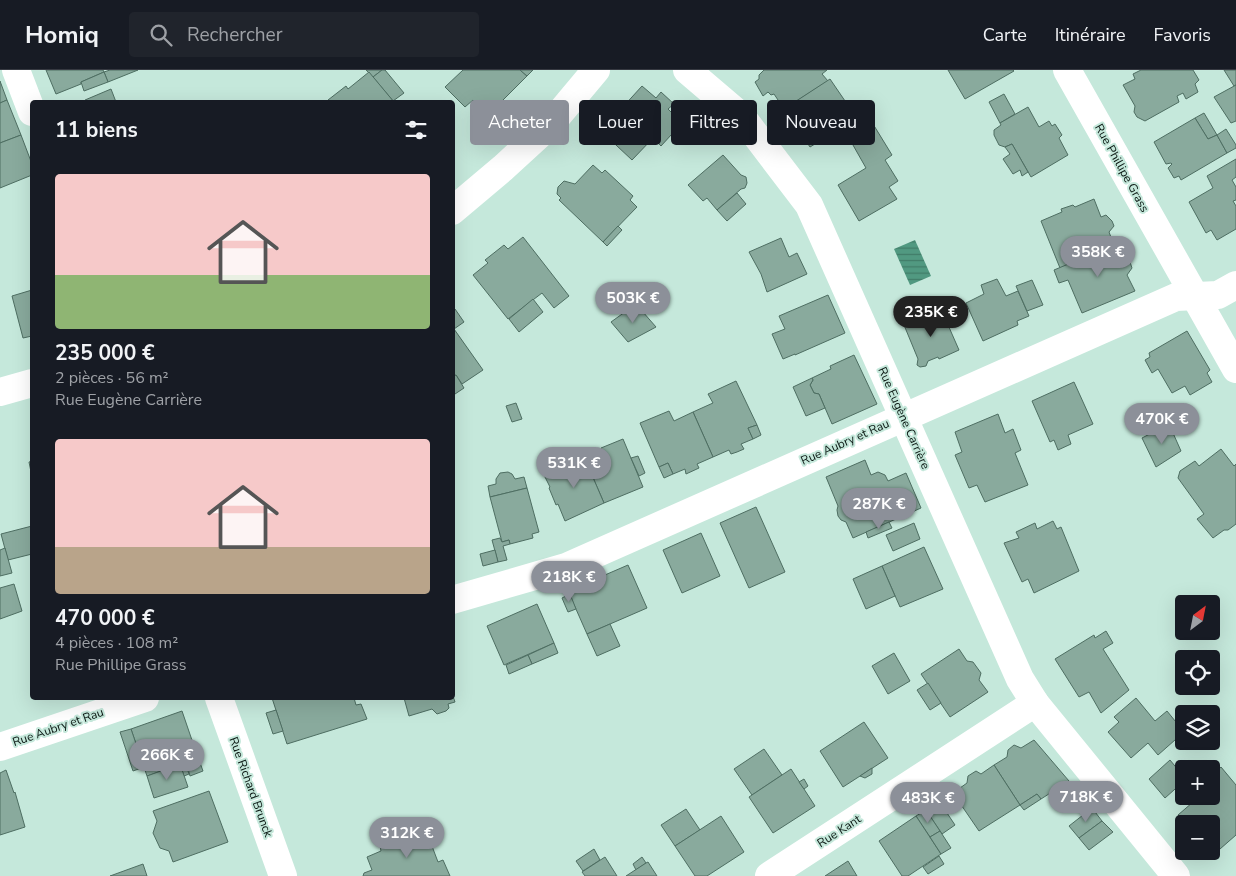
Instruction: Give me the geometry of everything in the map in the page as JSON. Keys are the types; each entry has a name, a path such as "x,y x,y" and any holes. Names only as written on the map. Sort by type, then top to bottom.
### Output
{"street":[{"path":"16,70 30,107"},
{"path":"455,209 504,168 550,125 596,70"},
{"name":"Rue Eugène Carrière","path":"687,70 742,117 809,205 1020,679 1035,703 1176,876"},
{"name":"Rue Phillipe Grass","path":"1067,70 1236,369"},
{"name":"Rue Aubry et Rau","path":"455,599 566,567 1176,297 1218,295 1236,285"},
{"path":"0,392 30,384"},
{"name":"Rue Aubry et Rau","path":"0,747 139,700"},
{"name":"Rue Richard Brunck","path":"220,700 283,876"},
{"name":"Rue Kant","path":"769,876 1035,703"}],"shaded area":[{"path":"915,240 931,276 910,285 894,249"}],"building":[{"path":"46,70 103,70 104,72 56,94"},
{"path":"110,70 138,70 108,82 104,72"},
{"path":"366,70 382,70 373,77"},
{"path":"382,70 385,70 404,93 392,100 373,77"},
{"path":"463,70 520,70 527,76 503,100 470,100 470,103 465,107 445,87"},
{"path":"520,70 533,70 527,76"},
{"path":"764,70 827,70 822,74 828,81 798,100 778,100 774,94 771,95 768,92 763,96 755,82 759,79 759,75"},
{"path":"948,70 1013,70 1014,71 965,99"},
{"path":"1141,70 1193,70 1199,80 1195,84 1198,92 1186,99 1183,93 1177,96 1179,102 1145,121 1137,117 1134,112 1135,106 1123,85 1135,79 1133,74"},
{"path":"1224,70 1236,70 1236,85 1234,86"},
{"path":"104,72 108,82 84,91 81,82"},
{"path":"369,72 392,100 328,100 346,86 348,89"},
{"path":"830,79 844,100 798,100"},
{"path":"0,81 7,100 0,103"},
{"path":"1236,85 1236,121 1231,123 1214,97"},
{"path":"642,86 656,98 661,92 671,101 671,106 668,109 671,112 671,135 661,146 661,100 629,100"},
{"path":"111,89 115,100 85,100"},
{"path":"1004,94 1015,114 1000,123 989,102"},
{"path":"7,100 21,135 0,143 0,103"},
{"path":"1028,107 1039,127 1049,121 1052,126 1055,124 1062,135 1059,138 1068,155 1031,177 1012,144 1005,147 999,145 994,135 994,130 1001,125 1000,123"},
{"path":"1204,113 1217,135 1208,139 1195,118"},
{"path":"1195,118 1208,139 1217,135 1227,153 1181,180 1179,176 1174,178 1168,168 1172,164 1166,164 1154,142"},
{"path":"875,127 892,155 885,160 898,181 889,187 897,199 859,221 838,185 866,168 853,145 875,145"},
{"path":"1226,129 1236,145 1236,148 1227,153 1217,135"},
{"path":"21,135 30,159 30,176 0,188 0,143"},
{"path":"1012,144 1028,172 1022,176 1020,170 1013,174 1003,159 1010,154 1005,147"},
{"path":"616,145 646,145 632,160"},
{"path":"723,155 741,175 746,177 747,183 745,188 741,189 717,210 707,198 703,201 688,185"},
{"path":"1236,159 1236,177 1232,180 1236,187 1236,200 1233,201 1236,206 1236,229 1217,240 1211,230 1206,233 1189,202 1213,188 1207,176"},
{"path":"593,165 602,173 605,170 633,196 630,200 637,207 603,242 559,200 561,198 557,194 558,187 564,181 575,184"},
{"path":"737,193 746,204 727,221 717,210"},
{"path":"1094,199 1101,217 1106,215 1112,221 1114,226 1109,232 1114,245 1060,268 1041,221 1062,212 1061,209 1073,205 1075,207"},
{"path":"618,226 622,230 607,246 603,242"},
{"path":"523,237 569,296 554,308 542,293 508,319 473,275 488,263 485,260 504,245 508,249"},
{"path":"781,238 789,257 797,253 807,274 767,292 761,274 749,252"},
{"path":"1114,245 1121,260 1129,259 1132,268 1127,275 1135,291 1082,313 1068,280 1059,283 1054,270"},
{"path":"997,279 1006,296 1018,291 1029,316 1017,321 1018,325 983,341 966,303 984,294 981,285"},
{"path":"1032,280 1043,305 1027,311 1016,286"},
{"path":"30,291 30,336 23,338 12,296"},
{"path":"828,295 845,333 783,359 772,334 785,329 779,316"},
{"path":"533,299 543,312 519,332 509,319"},
{"path":"636,304 656,327 628,342 611,322"},
{"path":"455,309 464,322 455,328"},
{"path":"941,309 959,350 939,359 938,357 928,361 926,366 920,367 917,365 918,359 904,325"},
{"path":"455,330 483,370 462,384 456,375"},
{"path":"1187,331 1210,370 1207,373 1212,382 1190,395 1185,386 1172,393 1158,369 1152,373 1145,360 1150,357 1149,353"},
{"path":"854,355 877,404 832,424 819,394 814,393 810,385 813,380 812,378 831,369 830,366"},
{"path":"455,376 464,388 455,394"},
{"path":"812,378 813,380 810,385 814,393 819,394 825,408 806,416 793,387"},
{"path":"736,381 757,425 748,428 753,439 741,444 744,449 731,454 729,450 713,457 693,412 713,403 708,394"},
{"path":"1074,382 1093,424 1068,435 1071,444 1058,450 1054,440 1050,442 1032,401"},
{"path":"516,403 522,419 512,422 506,406"},
{"path":"669,411 674,421 693,412 713,457 697,464 699,468 686,474 685,469 673,474 668,463 659,467 640,423"},
{"path":"998,414 1005,433 1013,429 1021,450 1015,453 1028,485 985,502 977,485 969,488 955,455 962,452 955,432"},
{"path":"1169,424 1181,451 1156,467 1142,438"},
{"path":"757,425 761,435 753,439 748,428"},
{"path":"623,439 643,487 604,503 585,459 602,452 601,448"},
{"path":"1221,449 1234,466 1236,464 1236,524 1213,538 1197,519 1204,514 1178,478 1180,471 1195,461 1199,466"},
{"path":"638,456 645,473 639,476 631,458"},
{"path":"585,459 604,503 565,521 549,488 545,477 546,473"},
{"path":"865,460 871,475 878,472 885,475 888,481 906,473 921,508 853,538 846,522 838,516 838,506 826,477"},
{"path":"668,463 673,474 664,478 659,467"},
{"path":"508,472 515,479 524,477 527,488 490,497 488,486 496,484 496,479 500,473"},
{"path":"527,488 539,532 532,534 533,538 510,544 509,540 502,542 490,497"},
{"path":"756,507 785,572 749,588 720,523"},
{"path":"1053,521 1057,529 1061,527 1079,571 1034,593 1028,579 1022,582 1004,543 1019,538 1016,532 1035,523 1037,529"},
{"path":"889,522 892,528 868,538 866,532"},
{"path":"914,523 920,539 893,551 886,535"},
{"path":"30,527 30,554 8,560 1,534"},
{"path":"701,533 720,576 682,593 663,550"},
{"path":"500,538 502,542 509,540 510,544 503,546 507,560 498,562 492,540"},
{"path":"924,547 943,589 900,607 882,566"},
{"path":"5,548 12,573 0,576 0,550"},
{"path":"495,550 498,562 483,566 480,554"},
{"path":"628,565 647,608 587,634 568,591"},
{"path":"882,566 895,596 866,609 853,579"},
{"path":"14,584 22,611 0,619 0,588"},
{"path":"570,594 576,609 568,612 562,598"},
{"path":"537,604 554,643 504,665 487,626"},
{"path":"610,624 620,646 597,656 587,634"},
{"path":"1106,631 1113,643 1103,649 1129,690 1101,713 1089,692 1079,697 1055,659 1094,635 1095,638"},
{"path":"554,643 558,653 532,664 528,655"},
{"path":"959,649 967,661 973,662 981,673 979,680 988,692 950,717 921,674"},
{"path":"894,653 910,681 888,694 872,666"},
{"path":"528,655 532,664 509,674 506,665"},
{"path":"928,683 941,703 930,710 917,690"},
{"path":"1136,698 1155,721 1167,711 1175,721 1175,740 1158,755 1148,743 1131,758 1108,732 1119,722 1114,717"},
{"path":"273,700 355,700 356,705 361,704 367,719 287,744"},
{"path":"405,700 454,700 455,702 448,704 449,708 446,711 437,714 432,709 409,716"},
{"path":"276,710 283,731 273,734 266,713"},
{"path":"182,711 195,749 184,753 187,762 147,776 131,729"},
{"path":"864,722 888,758 843,787 820,751"},
{"path":"131,729 144,767 133,771 120,732"},
{"path":"1034,740 1069,781 1041,799 1037,794 1020,805 994,765 1007,757 1008,750 1014,745 1021,748"},
{"path":"195,749 203,771 190,776 184,753"},
{"path":"764,749 782,775 752,795 734,769"},
{"path":"1170,760 1175,766 1175,789 1165,798 1149,779"},
{"path":"185,762 189,774 184,776 180,764"},
{"path":"180,764 188,787 154,798 147,776"},
{"path":"994,765 1020,805 979,831 953,793 967,783 968,776 976,771 981,774"},
{"path":"872,768 872,774 865,778 860,776"},
{"path":"1220,768 1236,785 1236,835 1220,849 1220,815 1178,815 1190,805 1220,805"},
{"path":"791,769 815,806 773,833 749,797"},
{"path":"6,770 15,792 25,827 0,835 0,773"},
{"path":"804,779 808,786 804,789 799,782"},
{"path":"209,791 228,842 173,862 169,851 160,848 153,833 157,821 153,811"},
{"path":"1037,794 1041,799 1024,810 1020,805"},
{"path":"939,801 955,825 942,834 926,810"},
{"path":"1092,808 1102,821 1079,838 1069,826"},
{"path":"686,809 700,830 675,846 661,825"},
{"path":"926,810 940,831 930,837 916,816"},
{"path":"721,816 744,852 707,876 695,876 675,846"},
{"path":"916,816 941,854 908,876 902,876 879,841"},
{"path":"1102,821 1113,832 1089,850 1079,838"},
{"path":"940,831 951,848 941,854 930,837"},
{"path":"427,833 438,862 443,860 450,876 363,876 364,873 372,870 367,857 381,851 380,846 402,837 404,842"},
{"path":"594,849 600,860 583,871 576,861"},
{"path":"939,856 944,864 928,874 923,867"},
{"path":"605,857 617,876 585,876 582,872"},
{"path":"642,857 646,863 636,870 633,864"},
{"path":"848,861 857,876 825,876"},
{"path":"648,862 657,876 626,876 646,863"},
{"path":"143,864 147,876 110,876"}]}
